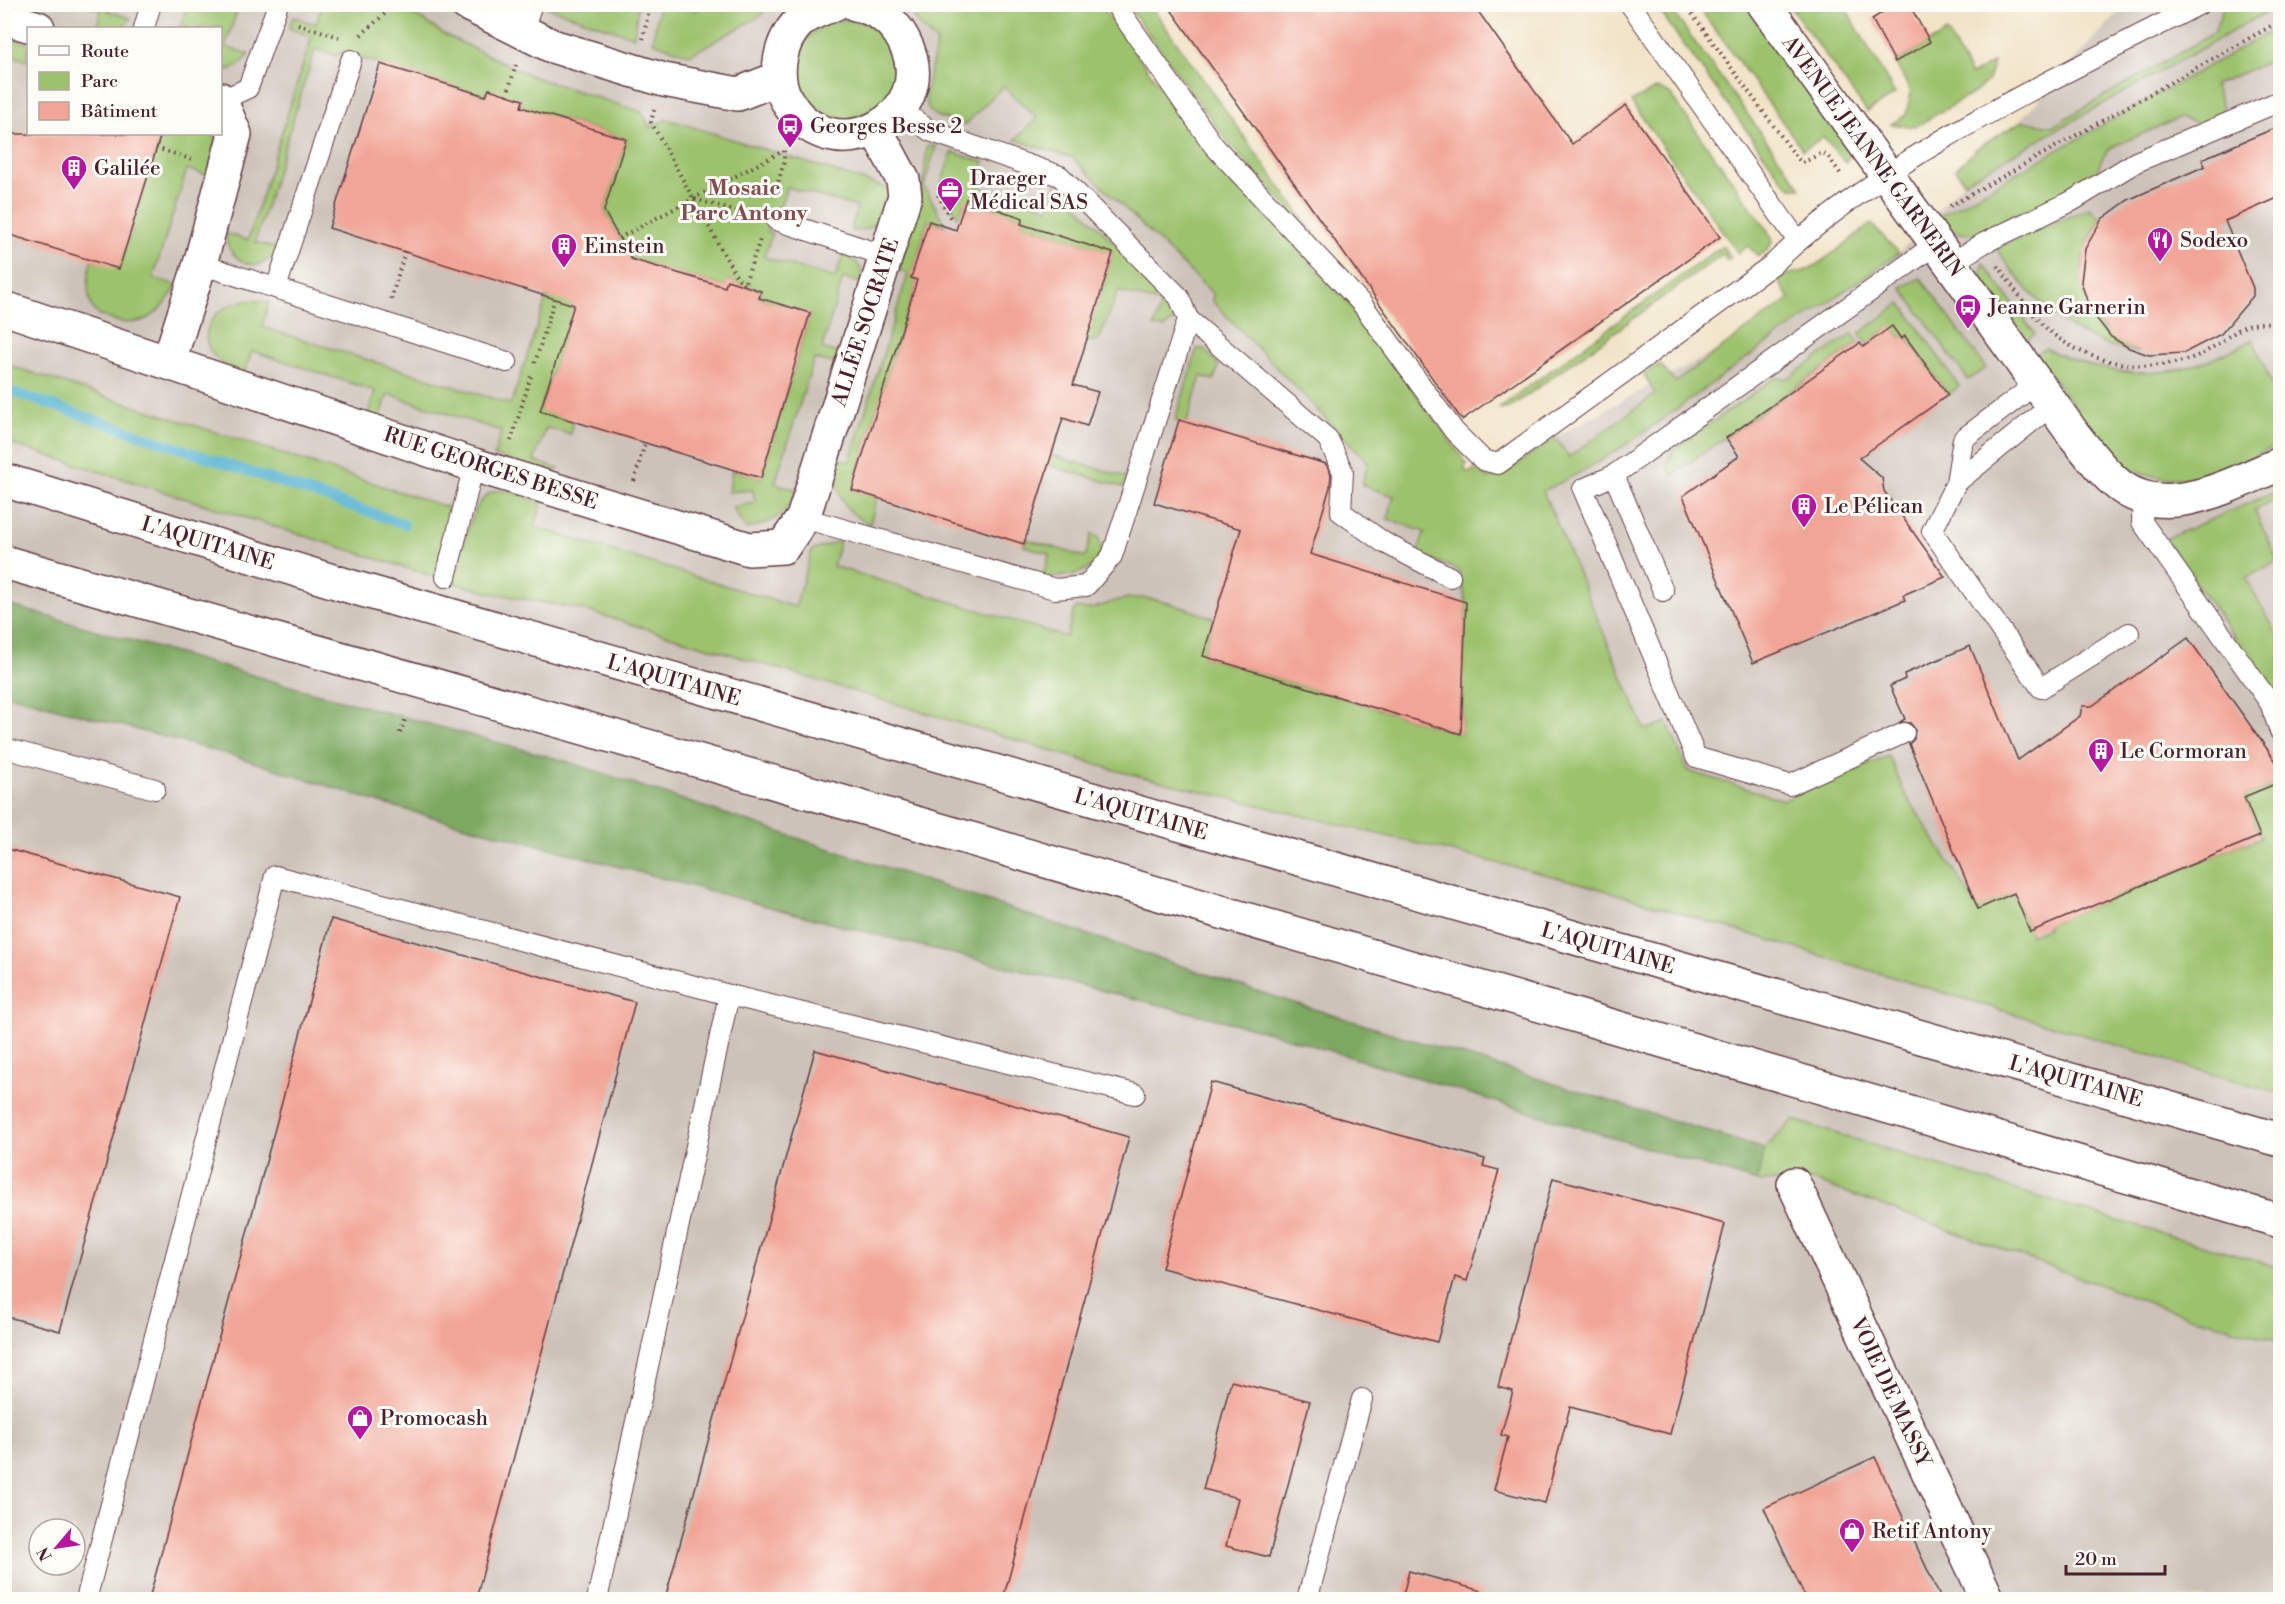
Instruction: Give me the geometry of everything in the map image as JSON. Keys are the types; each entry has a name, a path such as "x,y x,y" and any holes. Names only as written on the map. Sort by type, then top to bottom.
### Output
{"main road":[{"path":"467,4 527,18 552,46 664,80 738,94 780,78"},
{"path":"834,4 815,11 799,23 787,39 780,58 780,78 784,96 794,112 815,129 841,137 858,136 876,130 889,121 900,108 909,90 912,69 904,40 877,8"},
{"name":"AVENUE JEANNE GARNERIN","path":"1764,4 2044,394 2104,472 2121,488 2143,496 2167,500 2186,498 2208,493 2280,464"},
{"path":"4,18 35,27"},
{"path":"169,361 200,264 235,134 222,102"},
{"name":"ALLÉE SOCRATE","path":"803,519 905,196 903,180 876,130"},
{"name":"RUE GEORGES BESSE","path":"4,308 488,469 749,549 783,547 803,519"},
{"name":"L'AQUITAINE","path":"4,480 352,587 2280,1140"},
{"path":"4,562 927,826 2280,1221"},
{"name":"VOIE DE MASSY","path":"1794,1184 1988,1599"}],"lane":[{"path":"144,27 151,4"},
{"path":"1115,4 1214,146 1362,304 1454,431 1483,460 1498,464 1773,264 1798,241 1887,175 2004,104 2200,4"},
{"path":"1630,4 1798,241"},
{"path":"222,100 248,88 276,11"},
{"path":"276,288 353,51"},
{"path":"1904,734 1790,784 1696,757 1583,489 1614,475 1943,254 1984,243 2072,201 2136,162 2280,101"},
{"path":"900,108 930,131 1060,176 1179,297 1188,319 1328,439 1343,472 1341,512 1383,542 1450,577"},
{"path":"776,220 886,256"},
{"path":"200,264 507,362"},
{"path":"803,519 1055,589 1086,586 1112,556 1188,319"},
{"path":"2044,394 1963,439 1956,483 1932,531 2041,688 2129,633"},
{"path":"1956,483 2044,394"},
{"path":"446,577 488,469"},
{"path":"1614,475 1664,591"},
{"path":"2143,496 2142,522 2270,703 2280,731"},
{"path":"4,748 155,789"},
{"path":"86,1599 275,876 729,995 1135,1094"},
{"path":"597,1599 729,995"},
{"path":"1307,1599 1362,1399"}],"path":[{"path":"353,51 396,4"},
{"path":"643,43 650,4"},
{"path":"676,4 695,8 700,4"},
{"path":"1685,4 1797,158 1802,163 1807,162 1822,153 1828,156 1839,172"},
{"path":"276,11 345,39"},
{"path":"1947,207 2280,21"},
{"path":"507,95 516,64"},
{"path":"654,110 651,122 736,276 744,285"},
{"path":"620,238 784,150 784,162 777,188"},
{"path":"933,185 952,221"},
{"path":"694,198 766,220 776,220"},
{"path":"1984,243 2012,285 2052,333 2072,347 2099,358 2131,366 2167,364 2216,348 2247,325 2280,322"},
{"path":"384,323 405,251"},
{"path":"488,469 555,298"},
{"path":"400,734 406,717"}],"shaded area":[{"path":"5,5 973,5 1461,487 1899,253 2125,5 2280,5 2280,1599 5,1600"}],"green space":[{"path":"87,5 110,5 108,11 131,18 123,27 97,27 101,9"},
{"path":"187,5 239,5 225,47 249,54 240,65 222,69 222,27 180,27"},
{"path":"322,5 399,5 444,34 531,76 642,112 650,128 667,119 888,188 883,212 879,219 869,228 861,230 851,231 857,207 787,187 779,209 775,208 767,232 772,234 764,257 835,278 843,255 852,259 862,273 862,283 843,278 822,348 840,354 837,364 814,359 775,483 798,490 789,506 778,517 746,529 732,507 755,503 753,490 729,492 732,470 761,478 810,314 759,298 761,291 727,280 725,287 631,259 604,211 626,139 521,107 489,89 486,96 340,52 338,56 315,49 255,242 278,249 271,258 255,265 238,259 227,243 225,233 248,240 312,36 289,28 293,17 316,24"},
{"path":"547,5 638,5 634,37 546,7"},
{"path":"659,5 697,10 705,5 771,5 759,17 690,55 653,42"},
{"path":"913,5 1101,5 1211,156 1353,308 1467,464 1464,469 1469,473 1474,469 1489,479 1502,475 1553,439 1557,440 1569,457 1655,394 1644,374 1660,364 1675,382 1790,298 1778,281 1781,278 1787,274 1811,268 1871,224 1899,253 1621,448 1543,491 1645,730 1667,722 1688,771 1784,800 1889,756 1904,792 1978,908 2014,893 2031,935 2047,928 2047,925 2261,838 2244,797 2280,782 2280,1093 1584,884 1118,771 584,610 491,593 454,583 473,516 479,504 487,495 495,491 513,493 542,503 535,527 795,607 812,550 840,541 833,566 1066,637 1075,608 1090,609 1117,600 1135,598 1170,603 1214,618 1203,656 1461,734 1466,602 1459,570 1417,554 1425,532 1388,519 1394,496 1362,485 1368,462 1212,301 1213,294 1073,158 1015,140 1037,118 1003,86 965,125 933,114 928,108 926,91 936,41 923,30 917,21"},
{"path":"1127,5 1150,5 1321,244 1230,145"},
{"path":"1655,5 1668,5 1801,188 1791,188 1781,178"},
{"path":"1697,5 1745,5 1838,132 1850,153 1846,163 1823,137 1803,150"},
{"path":"1789,5 1844,5 1895,94 1867,112"},
{"path":"2224,5 2279,5 1964,182 1956,169 1977,148 2022,121 2053,126 2214,33"},
{"path":"846,20 865,24 881,34 891,50 895,69 891,88 881,104 865,114 846,118 827,114 811,104 801,88 797,69 801,50 811,34 827,24"},
{"path":"2280,26 2280,57 2214,85 2223,107 2221,115 2197,123 2179,118 2112,147 2103,156 2086,188 1974,234 1953,231 1938,217"},
{"path":"1947,32 1971,75 1994,62 1988,80 1977,91 1915,127 1891,124 1906,115 1911,92 1895,62"},
{"path":"5,36 27,44 27,61 5,54"},
{"path":"1657,88 1670,94 1768,231 1773,241 1767,251 1758,256 1748,246 1738,253 1631,102"},
{"path":"161,135 214,135 216,156 210,176 187,169 153,278 177,285 165,304 150,317 132,323 100,315 91,306 89,297 91,260 119,268"},
{"path":"927,146 936,146 924,186 945,225 928,221 911,278 917,280 852,490 877,498 870,524 845,505 838,489 838,470 841,459 850,461 908,274 898,270 923,186"},
{"path":"952,152 984,162 978,186 1049,208 1056,184 1165,294 1176,313 1174,320 1164,328 1154,327 1161,303 1118,291 1100,337 1095,341 1086,342 1113,253 1021,224 1023,218 966,200 958,217 941,185"},
{"path":"2090,208 2102,219 2090,238 2084,257 2082,276 2085,295 2092,312 2103,328 2119,342 2138,352 2093,340 2056,316 2024,285 1996,248"},
{"path":"1722,246 1731,257 1727,260 1723,254 1512,406 1505,409 1499,408"},
{"path":"1983,263 2035,334 2027,340 1981,278"},
{"path":"1921,278 1986,368 1968,380 1901,287"},
{"path":"547,296 575,304 540,410 573,421 570,434 546,428 534,461 559,469 553,473 494,456 501,431 388,394 380,418 368,414 375,391 252,351 244,373 224,364 211,352 207,339 208,326 216,314 230,305 247,301 269,302 262,327 511,404"},
{"path":"1901,303 1959,386 1948,395 1906,336 1901,339 1892,326 1867,344 1859,334"},
{"path":"1852,334 1859,343 1672,475 1667,464 1673,450 1775,378 1788,378"},
{"path":"2253,339 2280,406 2280,445 2223,469 2194,478 2162,478 2132,470 2107,453 2036,354 2045,348 2099,368 2150,373 2175,370 2201,363"},
{"path":"1197,349 1204,349 1219,365 1214,380 1201,376 1187,422 1175,421"},
{"path":"5,364 453,509 435,577 5,442"},
{"path":"1051,455 1126,477 1123,487 1048,465"},
{"path":"2280,490 2280,498 2254,510 2278,561 2246,578 2280,640 2280,702 2165,539"},
{"path":"1092,534 1098,537 1101,549 1099,558 1094,565 1085,570 1063,576 1042,578 1050,554 1024,546 1026,539 1085,557"},
{"path":"5,604 304,690 569,762 1269,995 1764,1149 1757,1182 1269,1032 837,925 384,804 234,756 5,694"},
{"path":"1793,1120 2055,1202 2280,1268 2280,1342 2163,1308 1812,1180 1757,1182 1764,1149"}],"building":[{"path":"1167,4 1473,4 1572,144 1626,105 1720,237 1462,420"},
{"path":"1896,4 1909,4 1930,42 1895,62 1872,19"},
{"name":"Einstein","path":"380,64 486,96 489,89 523,100 521,107 626,139 604,211 631,259 725,287 727,280 761,291 759,298 810,313 761,478 540,411 574,305 329,228"},
{"path":"2280,126 2280,197 2225,221 2253,288 2253,296 2221,334 2184,353 2149,355 2129,348 2111,337 2090,310 2081,282 2085,249 2102,219 2128,200 2205,166 2202,159"},
{"name":"Galilée","path":"4,134 161,135 119,269 4,233"},
{"path":"966,199 1023,218 1021,224 1113,253 1073,385 1098,392 1087,426 1063,418 1024,544 852,490 917,280 911,278 929,221 956,230"},
{"name":"Le Pélican","path":"1892,326 1901,339 1905,336 1948,395 1859,458 1882,478 1884,491 1945,577 1903,595 1905,600 1753,663 1683,496 1739,456 1726,438 1860,343 1863,347"},
{"path":"1179,420 1326,464 1331,474 1330,487 1310,554 1466,602 1461,734 1203,656 1241,529 1154,503"},
{"name":"Le Cormoran","path":"2188,638 2280,767 2280,782 2244,797 2260,836 2030,932 2014,893 1978,909 1909,744 1914,739 1915,729 1910,723 1900,722 1905,719 1890,686 1905,679 1904,674 1970,646 2018,760 2080,716 2082,706 2092,706"},
{"path":"4,848 180,897 60,1331 4,1316"},
{"path":"331,919 635,1002 476,1599 149,1599"},
{"path":"815,1050 1129,1137 1003,1599 665,1599"},
{"path":"1211,1082 1485,1159 1483,1166 1499,1170 1467,1281 1455,1277 1437,1342 1162,1268"},
{"path":"1553,1178 1725,1224 1670,1434 1570,1407 1545,1503 1494,1490 1508,1437 1501,1435 1513,1391 1498,1387"},
{"path":"1231,1381 1310,1401 1269,1557 1226,1546 1238,1498 1203,1489"},
{"name":"Retif Antony","path":"1875,1457 1941,1599 1806,1599 1764,1508"},
{"path":"1409,1571 1482,1591 1481,1599 1402,1599"}],"waterway":[{"path":"4,389 404,524"}],"place":[{"name":"Georges Besse 2","path":"790,149"},
{"name":"Galilée","path":"74,191"},
{"name":"Draeger Médical SAS","path":"950,213"},
{"name":"Sodexo","path":"2160,263"},
{"name":"Einstein","path":"564,269"},
{"name":"Jeanne Garnerin","path":"1968,330"},
{"name":"Le Pélican","path":"1804,529"},
{"name":"Le Cormoran","path":"2101,774"},
{"name":"Promocash","path":"360,1441"},
{"name":"Retif Antony","path":"1852,1554"}],"district":[{"name":"Mosaic Parc Antony","path":"744,200"}]}
